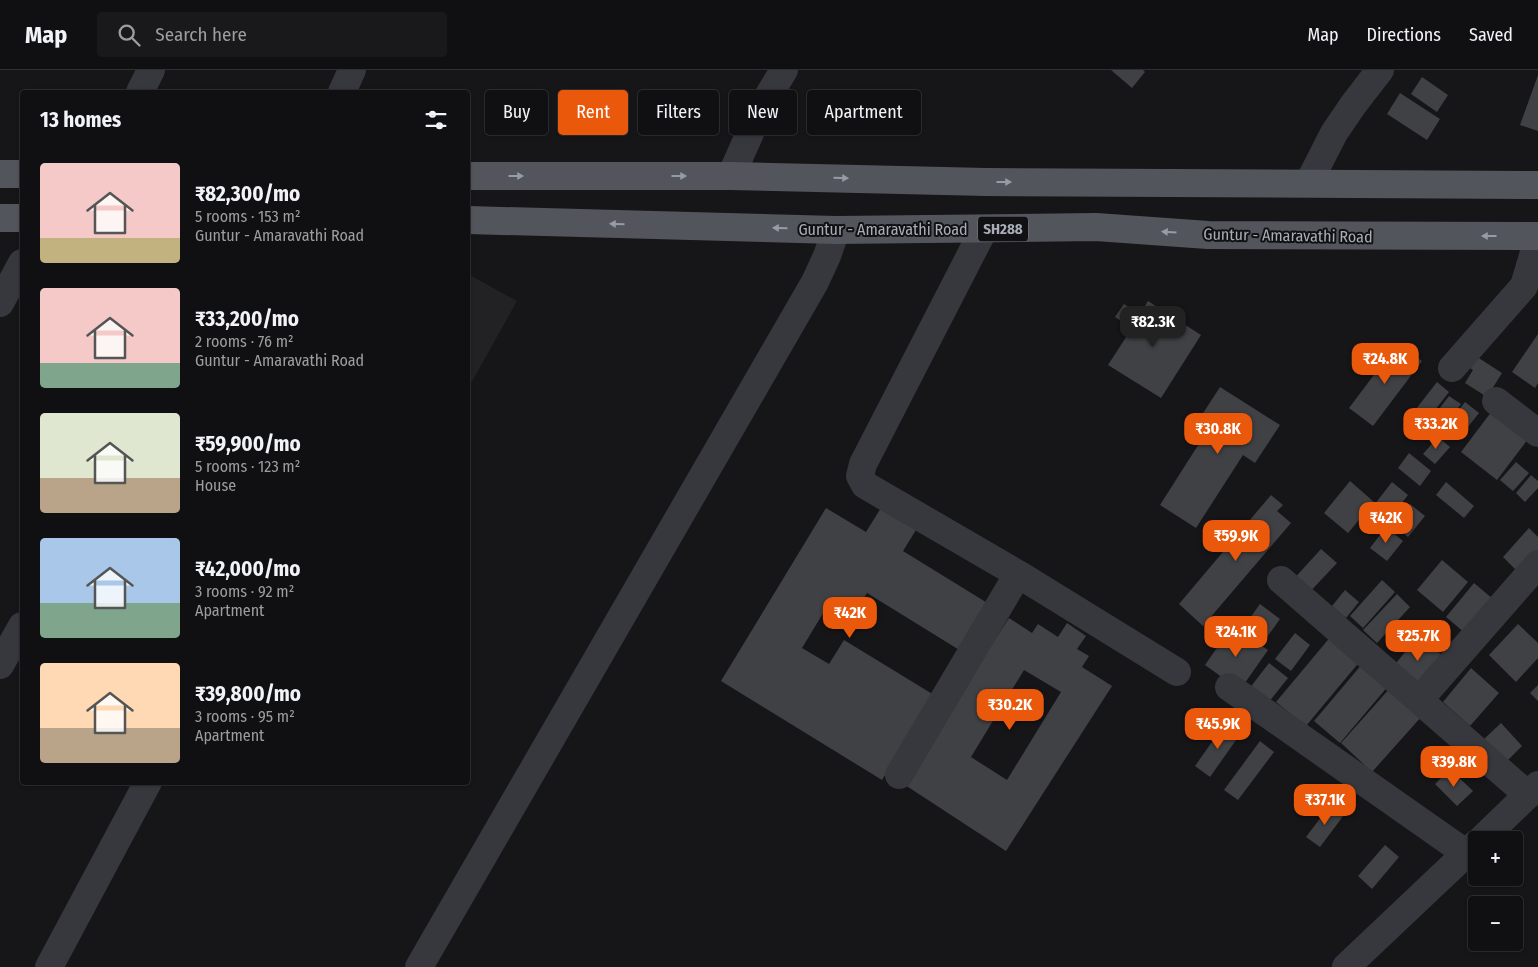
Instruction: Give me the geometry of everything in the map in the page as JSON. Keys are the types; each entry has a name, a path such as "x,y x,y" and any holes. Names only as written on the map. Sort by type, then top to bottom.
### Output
{"main road":[{"path":"0,174 20,174"},
{"path":"470,176 731,176 996,182 1309,182 1538,185"},
{"path":"0,218 20,218"},
{"name":"Guntur - Amaravathi Road","path":"470,220 836,230 1096,227 1208,235 1538,238"}],"street":[{"path":"141,90 150,70"},
{"path":"343,90 352,70"},
{"path":"731,176 760,108 784,70"},
{"path":"1309,182 1334,133 1380,70"},
{"path":"984,229 863,464 860,476 865,485 1018,574 1177,672"},
{"path":"419,967 815,282 836,230"},
{"path":"1452,368 1524,286 1538,238"},
{"path":"0,303 20,267"},
{"path":"1496,401 1538,432"},
{"path":"1419,700 1538,564"},
{"path":"899,775 1018,574"},
{"path":"1281,580 1419,700 1533,790 1491,831"},
{"path":"0,665 20,630"},
{"path":"1229,687 1468,841"},
{"path":"49,967 146,785"},
{"path":"1346,967 1468,853"}],"shaded area":[{"path":"470,275 517,301 470,385"}],"building":[{"path":"1111,70 1143,70 1145,72 1132,88"},
{"path":"1538,75 1538,131 1520,125"},
{"path":"1422,77 1448,95 1437,112 1411,94"},
{"path":"1400,93 1440,119 1427,140 1387,114"},
{"path":"1148,301 1201,335 1161,398 1108,365 1132,328 1115,317 1124,304 1140,314"},
{"path":"1538,334 1538,383 1535,388 1512,372"},
{"path":"1398,343 1422,361 1373,426 1349,408"},
{"path":"1471,353 1502,373 1487,397 1465,383 1473,370 1464,364"},
{"path":"1437,382 1449,392 1428,419 1416,409"},
{"path":"1220,387 1280,425 1255,463 1243,455 1196,528 1160,505 1209,428 1198,421"},
{"path":"1449,396 1461,404 1445,426 1433,417"},
{"path":"1465,402 1479,413 1459,438 1445,428"},
{"path":"1492,411 1528,439 1497,480 1461,452"},
{"path":"1438,437 1450,447 1435,464 1423,454"},
{"path":"1409,453 1431,471 1420,486 1398,468"},
{"path":"1516,462 1529,473 1513,491 1500,480"},
{"path":"1531,475 1538,481 1538,488 1525,502 1516,493"},
{"path":"1350,481 1374,502 1348,533 1324,513"},
{"path":"1392,482 1408,495 1387,522 1371,509"},
{"path":"1446,482 1474,506 1464,518 1436,495"},
{"path":"1271,495 1283,505 1277,511 1291,523 1203,626 1179,604"},
{"path":"884,503 919,525 903,551 989,604 961,651 867,593 848,624 825,610 802,648 829,664 844,640 934,695 882,780 721,681 826,508 866,532"},
{"path":"1410,504 1425,516 1408,537 1393,525"},
{"path":"1386,527 1403,541 1387,561 1370,548"},
{"path":"1529,528 1538,537 1538,557 1521,575 1503,557"},
{"path":"1321,549 1337,563 1306,596 1291,582"},
{"path":"1442,560 1468,582 1443,612 1417,590"},
{"path":"1382,580 1395,592 1363,628 1350,616"},
{"path":"1474,583 1493,599 1465,633 1446,617"},
{"path":"1345,590 1359,602 1346,618 1332,606"},
{"path":"1397,594 1410,607 1377,643 1363,630"},
{"path":"1260,604 1280,619 1262,644 1242,629"},
{"path":"1009,618 1032,633 1038,624 1058,637 1067,623 1086,636 1077,649 1089,656 1082,667 1112,686 1006,851 902,783","holes":["1024,670 1061,692 1007,780 971,757"]},
{"path":"1518,624 1538,643 1538,658 1516,682 1489,655"},
{"path":"1232,626 1268,650 1240,690 1205,665"},
{"path":"1295,633 1310,645 1291,671 1275,659"},
{"path":"1332,635 1361,660 1306,726 1276,702"},
{"path":"1419,635 1444,657 1417,690 1392,668"},
{"path":"1269,663 1288,678 1268,703 1249,689"},
{"path":"1363,663 1389,685 1340,743 1314,721"},
{"path":"1471,668 1499,693 1470,726 1443,702"},
{"path":"1538,685 1538,701 1530,693"},
{"path":"1391,687 1422,716 1372,772 1341,743"},
{"path":"1226,722 1241,733 1210,777 1195,766"},
{"path":"1501,723 1522,746 1505,763 1483,740"},
{"path":"1260,741 1274,752 1238,800 1224,790"},
{"path":"1450,769 1473,791 1457,806 1435,784"},
{"path":"1331,804 1344,815 1320,847 1306,837"},
{"path":"1385,845 1399,857 1372,889 1358,876"}]}
